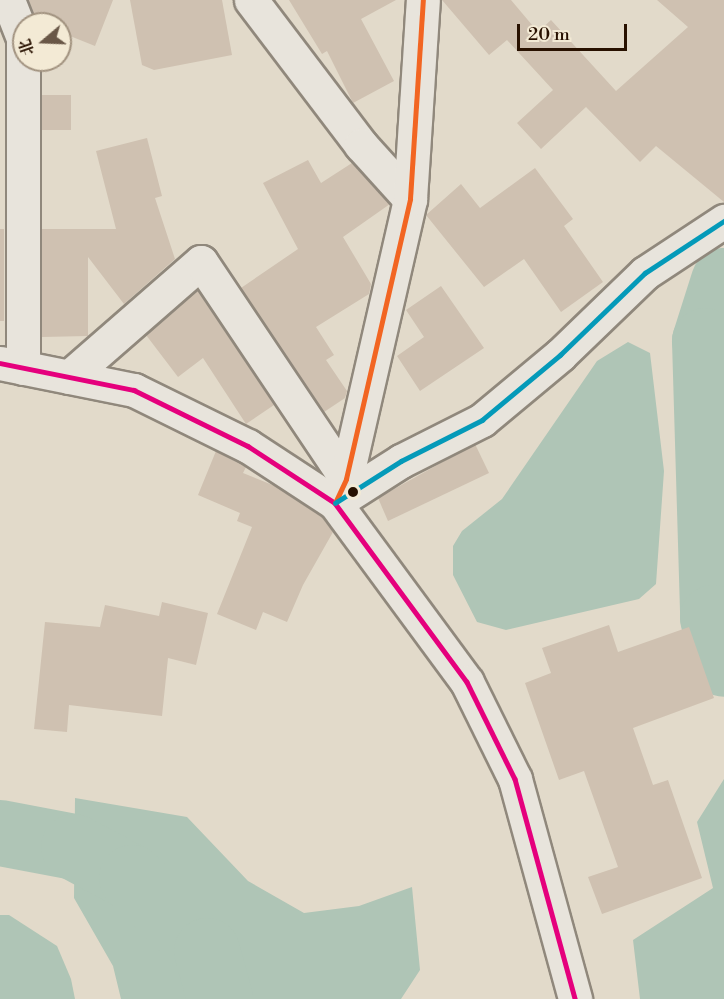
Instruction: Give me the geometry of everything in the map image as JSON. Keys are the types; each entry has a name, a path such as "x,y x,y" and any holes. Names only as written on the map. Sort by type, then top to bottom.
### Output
{"street":[{"path":"8,0 23,38 12,366 134,390 341,491"},
{"path":"251,0 361,145 410,199"},
{"path":"341,491 410,199 423,0"},
{"path":"341,491 482,420 560,355 645,273 724,221"},
{"path":"69,377 201,262 341,491 467,682 515,779 575,999"}],"shaded area":[{"path":"628,342 650,353 664,471 656,584 639,599 506,630 477,622 453,575 453,546 462,531 502,499 597,361"},
{"path":"724,779 724,999 640,999 633,940 713,888 697,822"},
{"path":"75,798 187,817 248,881 304,913 359,906 412,887 420,970 401,999 121,999 113,966 74,898"},
{"path":"0,915 9,915 57,946 71,979 75,999 0,999"}],"building":[{"path":"28,0 113,0 95,46 72,37 72,12 33,12"},
{"path":"130,0 222,0 232,55 154,70 142,65"},
{"path":"289,0 396,0 361,19 394,81 353,103 327,51 322,54"},
{"path":"442,0 511,0 538,32 551,20 616,91 688,27 657,0 724,0 724,202 656,146 640,162 586,107 541,149 517,123 553,90 507,40 489,55"},
{"path":"42,95 71,95 71,130 42,130"},
{"path":"147,138 162,196 155,198 175,259 124,304 88,257 88,336 42,337 42,229 116,229 96,151"},
{"path":"308,160 321,183 352,163 390,204 343,237 371,284 369,294 316,327 334,355 326,360 347,391 345,398 324,412 241,288 298,249 263,183"},
{"path":"535,168 573,219 564,226 603,282 561,312 524,259 484,287 426,215 461,184 480,208"},
{"path":"0,229 4,229 4,321 0,321"},
{"path":"441,286 484,348 420,391 397,356 424,337 406,310"},
{"path":"197,290 274,405 246,424 203,358 178,377 146,335"},
{"path":"475,444 489,473 388,521 378,498"},
{"path":"216,451 246,467 243,473 275,486 322,517 333,532 303,585 287,622 263,612 256,630 217,614 252,527 237,521 240,513 198,495"},
{"path":"162,602 208,613 196,665 168,658 162,716 69,705 67,732 34,729 45,622 100,627 105,605 159,616"},
{"path":"609,625 618,652 689,627 714,698 633,728 653,785 668,780 702,878 602,914 588,877 618,867 584,771 559,780 525,683 551,673 542,648"}],"waterway":[{"path":"724,281 705,341 713,618 724,664"},
{"path":"0,833 74,847 132,878 207,951 220,999"}],"transit line":[{"path":"335,503 346,479 410,199 423,0"},
{"path":"335,503 401,461 482,420 560,355 645,273 724,221"},
{"path":"0,363 134,390 248,446 335,503 467,682 515,779 575,999"}]}
